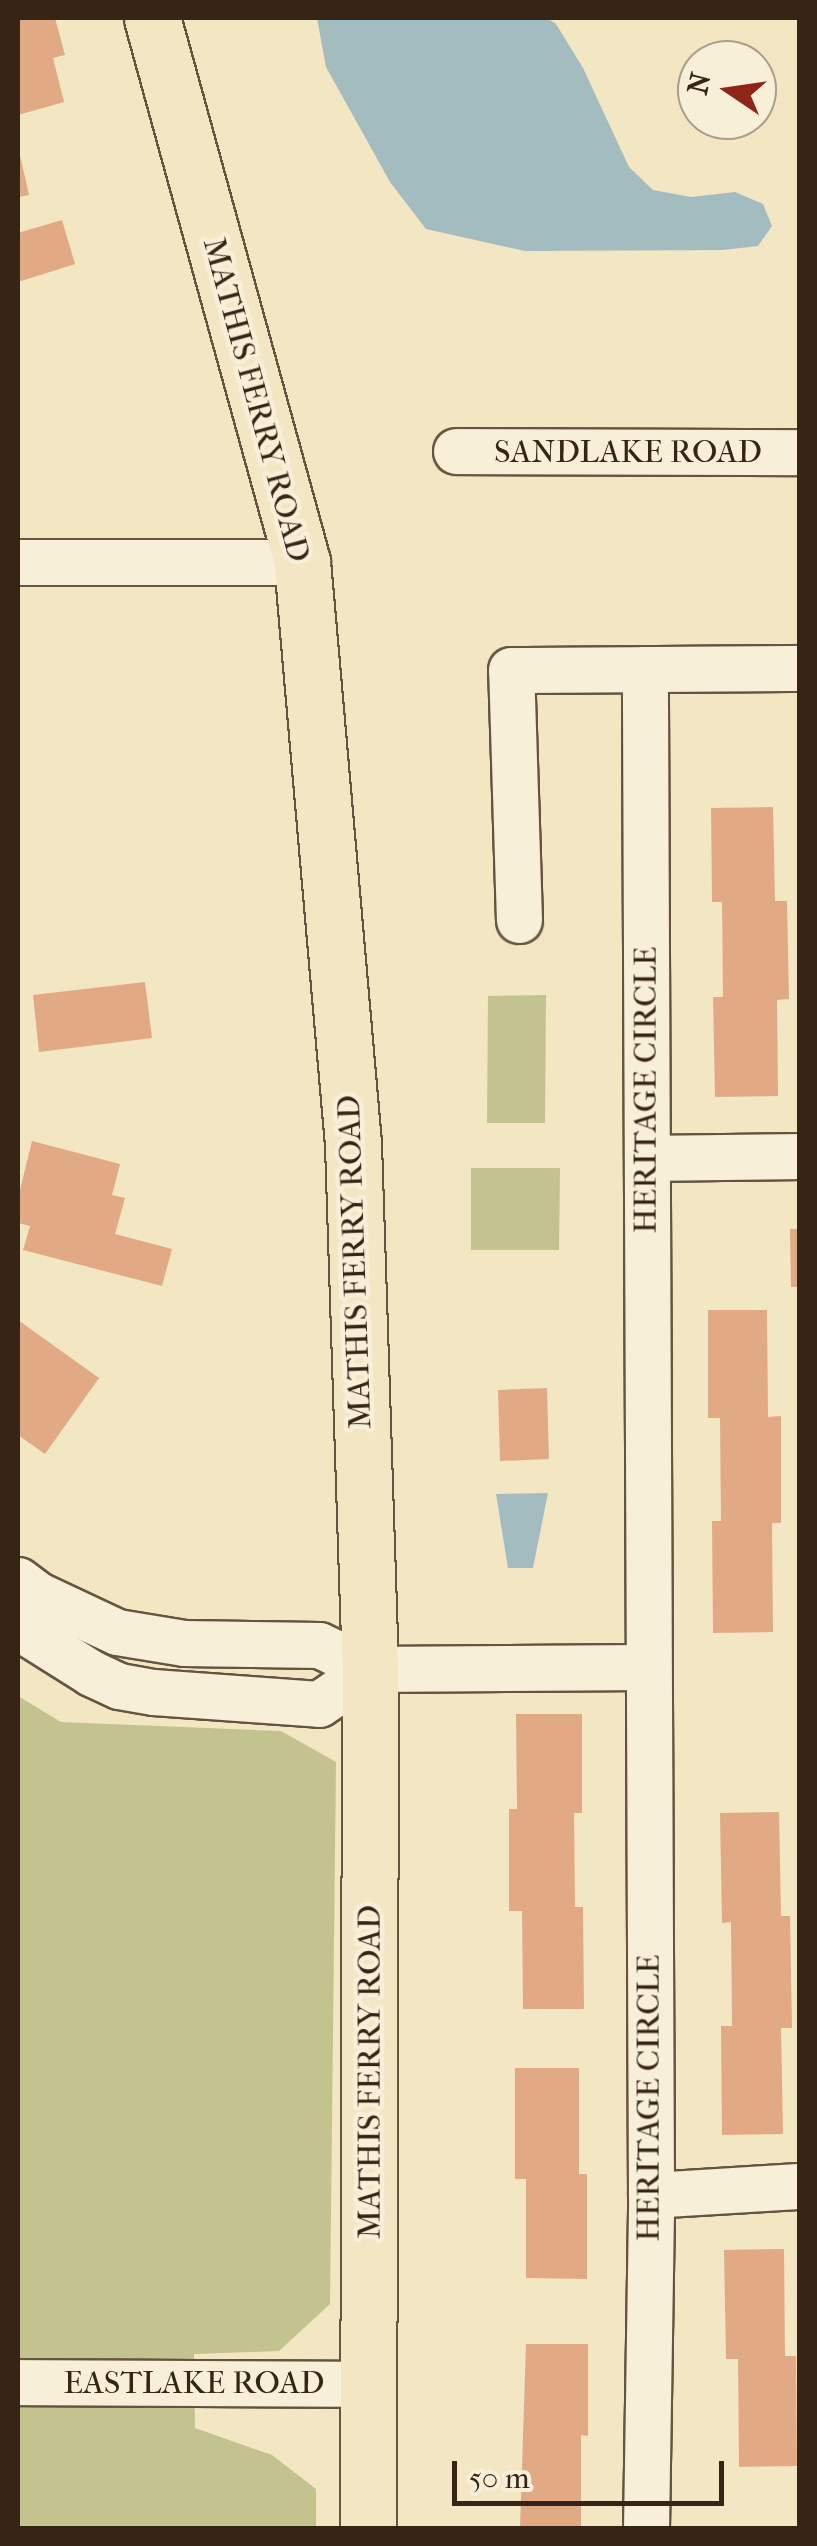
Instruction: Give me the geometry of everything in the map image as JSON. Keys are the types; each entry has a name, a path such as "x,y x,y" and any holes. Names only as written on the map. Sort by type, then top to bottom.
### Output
{"main road":[{"name":"MATHIS FERRY ROAD","path":"152,18 302,562 353,1144 370,1669 368,2528"}],"street":[{"name":"SANDLAKE ROAD","path":"456,451 800,452"},
{"path":"18,562 302,562"},
{"name":"HERITAGE CIRCLE","path":"644,668 650,2195 646,2528"},
{"path":"519,920 511,670 800,668"},
{"path":"647,1158 800,1156"},
{"path":"18,1580 38,1595 117,1632 184,1642 319,1646 370,1669 645,1667"},
{"path":"18,1627 91,1673 119,1686 153,1692 319,1704 370,1669"},
{"path":"650,2195 800,2186"},
{"name":"EASTLAKE ROAD","path":"18,2382 370,2384"}],"green space":[{"path":"546,995 545,1123 487,1123 488,996"},
{"path":"471,1168 560,1168 559,1250 471,1250"},
{"path":"18,1696 61,1722 281,1731 336,1762 330,2304 279,2351 194,2354 195,2428 272,2455 316,2489 316,2528 18,2528"}],"water":[{"path":"317,18 547,18 556,24 583,68 629,167 653,190 691,197 735,192 763,204 772,226 758,246 723,250 525,251 426,229 390,182 326,67"},
{"path":"548,1493 533,1568 508,1568 496,1494"}],"building":[{"path":"18,18 55,18 65,55 53,58 64,102 18,115"},
{"path":"18,146 29,195 18,197"},
{"path":"62,220 75,264 18,282 18,233"},
{"path":"773,807 775,901 787,901 789,999 777,1000 778,1096 715,1097 713,997 723,997 722,902 712,902 711,808"},
{"path":"145,982 152,1038 39,1052 33,995"},
{"path":"32,1141 120,1164 112,1195 125,1198 115,1234 172,1249 162,1286 23,1250 30,1226 18,1223 18,1198"},
{"path":"790,1229 800,1229 800,1287 791,1287"},
{"path":"708,1310 767,1310 768,1417 781,1416 781,1523 772,1523 773,1632 713,1633 712,1521 721,1521 720,1418 708,1418"},
{"path":"18,1320 99,1378 45,1454 18,1435"},
{"path":"547,1388 549,1459 500,1461 498,1390"},
{"path":"516,1714 582,1714 582,1813 574,1813 575,1907 583,1907 584,2009 523,2009 522,1911 509,1911 509,1809 517,1809"},
{"path":"779,1812 781,1916 790,1916 792,2028 781,2028 783,2134 722,2135 721,2026 732,2026 731,1922 722,1923 720,1813"},
{"path":"515,2068 579,2068 579,2174 587,2174 587,2279 526,2278 526,2179 515,2179"},
{"path":"784,2249 785,2356 796,2356 797,2466 739,2467 738,2359 726,2359 724,2250"},
{"path":"526,2344 588,2344 588,2436 581,2435 581,2528 520,2528"}]}
